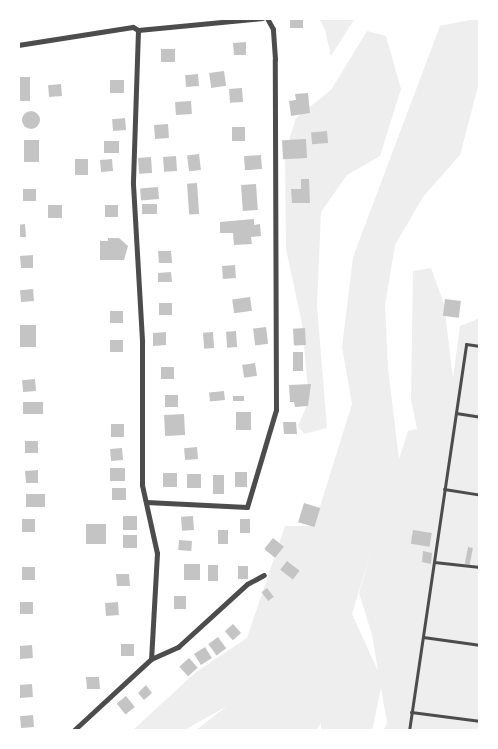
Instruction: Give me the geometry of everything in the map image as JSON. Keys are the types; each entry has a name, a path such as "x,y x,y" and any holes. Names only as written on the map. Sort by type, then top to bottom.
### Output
{"street":[{"path":"18,45 133,27 138,30 262,18"},
{"path":"146,501 247,507 276,410 275,59 273,29 267,18"},
{"path":"138,30 133,184 142,342 142,485 157,553 151,658"},
{"path":"73,731 151,658 177,647 247,584 264,575"}],"lane":[{"path":"409,731 466,344 480,346"},
{"path":"456,414 480,417"},
{"path":"444,489 480,495"},
{"path":"434,561 480,567"},
{"path":"423,637 480,645"},
{"path":"411,712 480,721"}],"shaded area":[{"path":"319,18 355,18 331,56 325,30"},
{"path":"479,18 480,79 460,155 423,197 395,245 385,305 388,368 399,459 408,431 417,429 411,400 413,271 431,268 444,304 453,378 460,326 480,318 480,731 383,731 387,723 381,688 372,731 321,731 321,723 316,731 195,731 227,706 183,731 132,731 196,672 247,638 285,526 314,526 352,404 342,347 353,257 440,26","holes":["375,538 359,593 372,635 378,671 352,614"]},
{"path":"367,31 386,36 401,89 380,156 347,175 321,212 317,306 327,428 304,434 298,426 309,401 302,324 286,249 285,153 296,118 331,90"}],"building":[{"path":"290,18 303,18 303,28 290,28"},
{"path":"246,42 246,55 234,55 233,43"},
{"path":"161,49 175,49 175,62 161,62"},
{"path":"224,71 226,86 211,88 209,73"},
{"path":"198,74 199,86 186,87 185,75"},
{"path":"18,77 30,77 30,101 18,101"},
{"path":"110,80 124,80 124,93 110,93"},
{"path":"61,84 62,96 49,97 48,85"},
{"path":"242,88 243,102 230,103 229,89"},
{"path":"308,93 310,113 291,116 289,101 296,100 295,94"},
{"path":"191,101 192,114 176,115 175,102"},
{"path":"31,111 39,116 40,120 35,128 31,129 23,124 22,120 27,112"},
{"path":"125,118 126,130 113,131 112,119"},
{"path":"168,124 169,138 155,139 154,125"},
{"path":"232,127 245,127 245,141 232,141"},
{"path":"327,131 328,143 312,144 311,132"},
{"path":"306,139 307,158 283,159 282,140"},
{"path":"24,140 39,140 39,162 24,162"},
{"path":"104,141 119,141 119,153 104,153"},
{"path":"199,154 201,170 189,171 187,155"},
{"path":"261,155 262,169 245,170 244,156"},
{"path":"176,156 177,171 164,172 163,157"},
{"path":"151,157 152,173 139,174 138,158"},
{"path":"75,159 88,159 88,175 75,175"},
{"path":"112,159 113,171 101,172 100,160"},
{"path":"301,179 309,179 310,203 292,203 291,189 301,189"},
{"path":"197,183 199,214 189,215 187,184"},
{"path":"256,184 258,210 243,211 241,185"},
{"path":"158,187 159,199 141,201 140,189"},
{"path":"23,189 36,189 36,201 23,201"},
{"path":"142,204 157,204 157,214 142,214"},
{"path":"48,205 62,205 62,218 48,218"},
{"path":"105,205 118,205 118,217 105,217"},
{"path":"254,219 254,225 260,224 261,236 251,237 252,244 234,245 233,233 220,233 220,222"},
{"path":"25,224 26,237 18,237 18,225"},
{"path":"108,238 119,238 128,246 124,260 100,260 100,241 108,241"},
{"path":"158,251 171,251 172,263 159,263"},
{"path":"33,255 33,268 21,268 20,256"},
{"path":"235,265 236,278 223,279 222,266"},
{"path":"171,272 172,282 158,282 158,273"},
{"path":"33,289 34,301 21,302 20,290"},
{"path":"250,297 252,311 234,313 232,300"},
{"path":"445,299 461,301 459,318 443,316"},
{"path":"159,303 172,303 172,315 159,315"},
{"path":"110,311 123,311 123,323 110,323"},
{"path":"20,325 36,325 36,347 20,347"},
{"path":"266,327 268,344 255,345 253,329"},
{"path":"305,328 306,345 294,346 293,329"},
{"path":"236,331 237,347 227,348 226,332"},
{"path":"166,332 166,345 153,346 153,333"},
{"path":"213,332 214,348 204,349 203,333"},
{"path":"110,340 123,340 123,352 110,352"},
{"path":"293,352 303,352 303,371 293,371"},
{"path":"255,363 257,376 244,378 242,365"},
{"path":"161,367 174,367 174,379 161,379"},
{"path":"35,379 36,391 23,392 22,380"},
{"path":"311,384 308,406 295,407 294,402 290,402 289,385"},
{"path":"224,391 225,400 210,402 209,393"},
{"path":"165,395 178,395 178,407 165,407"},
{"path":"233,396 244,396 244,401 233,401"},
{"path":"23,402 43,402 43,414 23,414"},
{"path":"236,412 251,412 251,430 236,430"},
{"path":"184,414 185,435 165,436 164,415"},
{"path":"283,422 296,422 297,434 284,434"},
{"path":"111,424 124,424 124,437 111,437"},
{"path":"25,441 38,441 38,453 25,453"},
{"path":"197,447 198,459 185,460 184,448"},
{"path":"122,448 123,460 111,461 110,449"},
{"path":"110,468 125,468 125,481 110,481"},
{"path":"38,470 38,483 26,483 25,471"},
{"path":"235,472 247,472 247,487 235,487"},
{"path":"163,473 177,473 177,487 163,487"},
{"path":"187,474 201,474 201,488 187,488"},
{"path":"213,475 224,475 224,494 213,494"},
{"path":"112,488 126,488 126,500 112,500"},
{"path":"26,494 45,494 45,507 26,507"},
{"path":"304,503 320,508 314,527 298,522"},
{"path":"123,516 137,516 137,530 123,530"},
{"path":"193,516 194,530 182,531 181,517"},
{"path":"22,519 35,519 35,532 22,532"},
{"path":"240,519 250,519 250,533 240,533"},
{"path":"86,524 106,524 106,544 86,544"},
{"path":"218,530 228,530 228,544 218,544"},
{"path":"413,530 432,533 430,547 411,544"},
{"path":"123,535 137,535 137,548 123,548"},
{"path":"273,538 284,547 275,558 264,549"},
{"path":"179,540 192,541 191,551 178,550"},
{"path":"468,547 473,548 470,565 465,564"},
{"path":"423,551 432,553 431,564 422,562"},
{"path":"287,561 300,571 293,580 280,570"},
{"path":"184,564 200,564 200,580 184,580"},
{"path":"208,565 218,565 218,581 208,581"},
{"path":"238,566 248,566 248,579 238,579"},
{"path":"22,567 35,567 35,580 22,580"},
{"path":"116,574 129,574 130,586 117,586"},
{"path":"267,588 274,597 268,601 261,592"},
{"path":"174,596 186,596 186,609 174,609"},
{"path":"20,602 33,602 33,614 20,614"},
{"path":"118,602 119,615 106,616 105,603"},
{"path":"233,624 241,633 233,640 225,631"},
{"path":"218,637 226,648 217,655 208,644"},
{"path":"121,644 134,644 134,656 121,656"},
{"path":"32,645 33,658 20,659 19,646"},
{"path":"205,647 212,658 201,665 194,654"},
{"path":"189,658 198,668 188,676 179,667"},
{"path":"86,677 99,677 100,689 87,689"},
{"path":"32,684 33,697 20,698 19,685"},
{"path":"146,685 152,693 144,700 138,693"},
{"path":"126,696 135,707 125,714 117,704"},
{"path":"33,715 34,727 21,728 20,716"}]}
